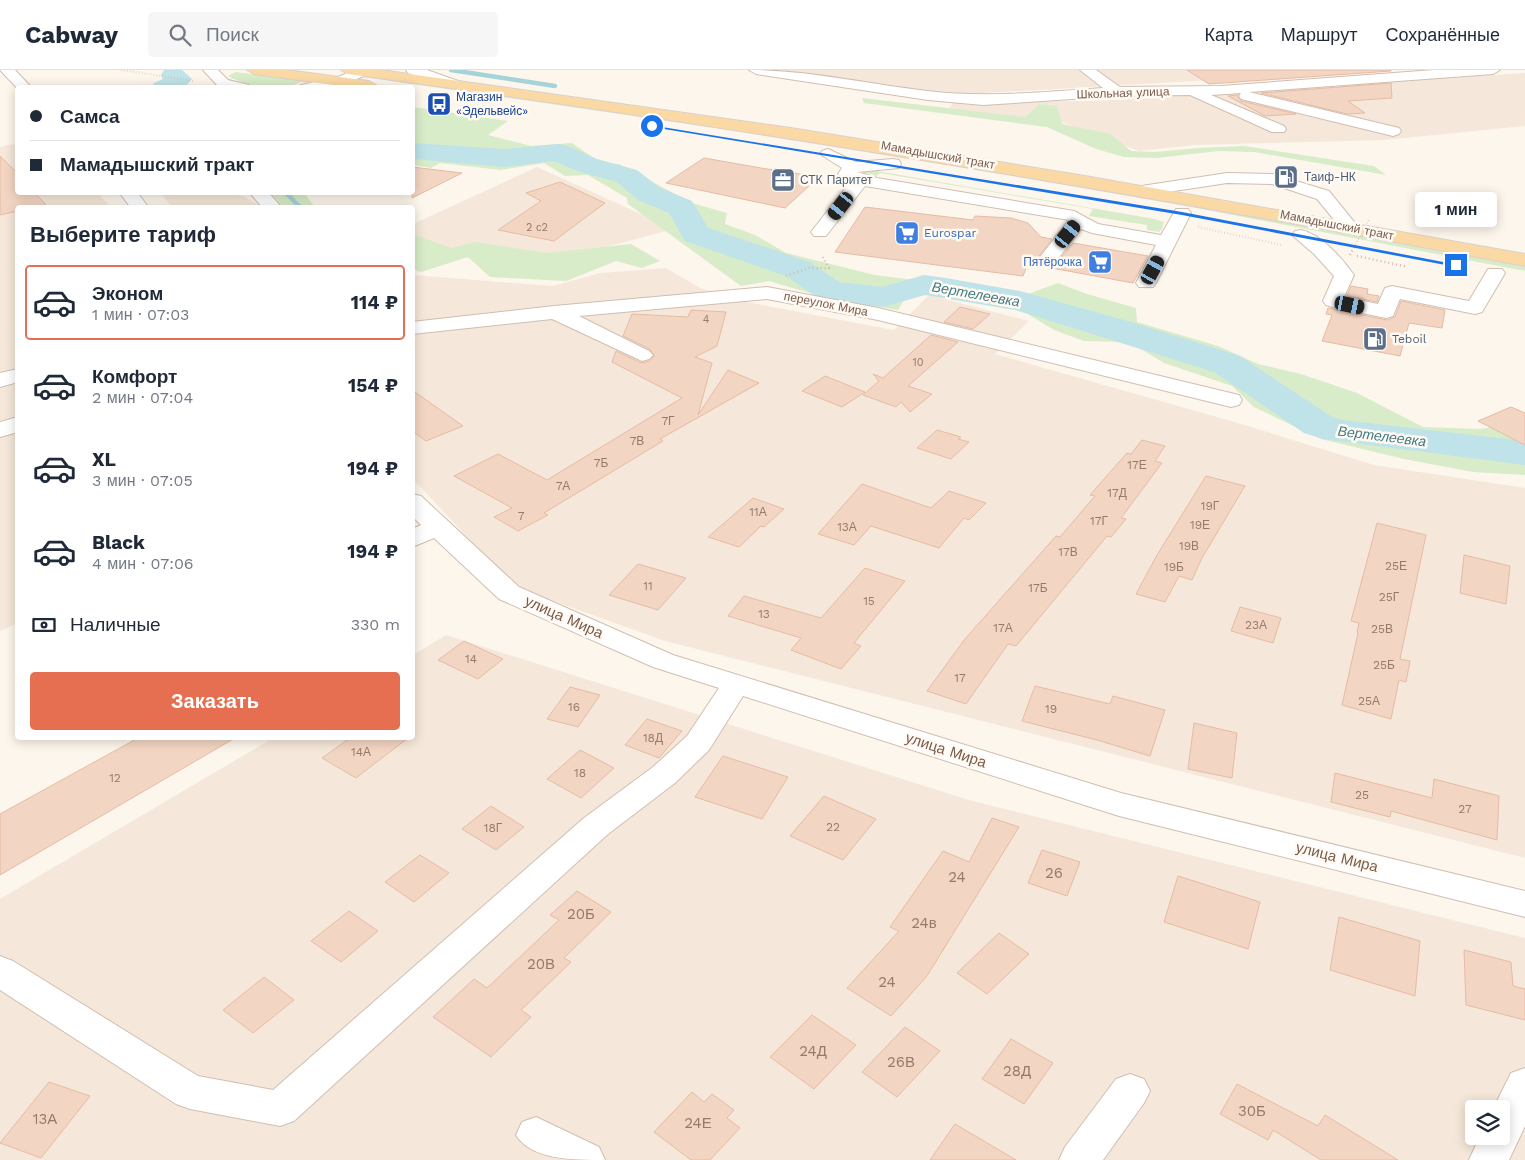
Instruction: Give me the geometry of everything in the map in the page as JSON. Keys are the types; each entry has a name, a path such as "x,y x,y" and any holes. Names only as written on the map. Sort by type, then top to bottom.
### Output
{"main road":[{"name":"Мамадышский тракт","path":"254,70 355,73 456,85 857,142 1148,190 1525,260"},
{"name":"Мамадышский тракт","path":"355,73 379,85"},
{"name":"Мамадышский тракт","path":"415,91 893,164 1182,213 1369,248"},
{"path":"1476,269 1503,275"}],"street":[{"path":"413,70 456,85"},
{"name":"Школьная улица","path":"756,70 928,96 984,100 1117,92 1221,90 1493,70"},
{"path":"1087,70 1117,92"},
{"path":"8,71 22,85"},
{"path":"316,85 355,73"},
{"path":"208,79 232,85"},
{"path":"1187,90 1278,129"},
{"path":"1221,90 1393,131"},
{"path":"828,154 874,183 1074,216 1092,228 1168,242"},
{"path":"820,232 857,173 893,164"},
{"path":"1148,190 1227,178 1273,180 1323,194 1350,228"},
{"path":"130,195 138,205"},
{"path":"260,195 271,205"},
{"path":"1146,284 1168,242 1175,223 1182,213"},
{"path":"1046,261 1079,220"},
{"path":"1301,235 1321,250 1344,275 1332,301 1386,312 1392,292 1474,308 1503,275"},
{"name":"переулок Мира","path":"415,328 554,312 767,293 878,314 1231,400"},
{"path":"554,312 642,355"},
{"path":"0,380 15,376"},
{"path":"0,430 15,425"},
{"name":"улица Мира","path":"415,508 425,533 509,593 663,661 736,685 848,717 1119,804 1525,904"},
{"path":"0,971 190,1092 280,1109 596,826 664,775 698,743 736,685"},
{"path":"1510,1116 1525,1085"},
{"path":"1079,1160 1130,1091"},
{"path":"536,1135 585,1160"},
{"path":"1489,1160 1496,1145"}],"path":[{"path":"121,70 183,80 208,79"},
{"path":"1370,218 1350,255 1408,267"},
{"path":"782,277 809,268 829,268 822,256"}],"shaded area":[{"path":"779,70 1383,70 951,95"},
{"path":"1525,73 1525,126 1384,140 1194,145 1139,151 1059,121 945,113 954,102 1095,101"},
{"path":"15,143 15,195 100,195 108,205 15,205 15,624 0,631 0,147"},
{"path":"537,167 674,229 568,257 440,258 415,250 415,223"},
{"path":"162,195 235,195 243,196 259,205 170,205"},
{"path":"666,268 700,288 752,303 894,330 929,295 1029,321 995,354 1238,423 1374,465 1525,488 1525,858 665,641 514,587 415,481 415,275 552,286 601,273"},
{"path":"446,635 969,800 1525,938 1525,1160 0,1160 0,899 270,740 415,740 415,654"}],"green space":[{"path":"236,72 302,81 294,85 252,85 228,76"},
{"path":"385,80 608,108 1185,202 1525,266 1525,271 1186,206 994,172 778,137"},
{"path":"862,98 1025,117 1040,104 1057,106 1062,124 1111,134 1131,151 1155,152 1244,146 1374,166 1386,175 1254,152 1219,151 1156,158 1124,157 1096,149 1047,127 864,103"},
{"path":"415,107 508,121 488,135 531,146 572,143 601,163 619,164 692,203 727,213 725,224 755,235 786,253 875,275 1028,294 1058,283 1087,294 1136,308 1137,322 1218,346 1258,364 1301,374 1357,393 1423,427 1480,429 1525,422 1525,475 1473,472 1404,459 1321,439 1254,407 1232,386 1164,363 1129,342 1084,341 1054,330 1018,308 928,290 906,297 898,310 830,299 769,281 741,286 628,204 627,198 588,175 565,176 544,163 501,170 440,163 431,168 415,165"},
{"path":"865,169 1155,219 1164,222 1159,232 1147,230 1147,225 1089,216 1093,209 880,173 874,178 862,174"},
{"path":"273,195 306,195 313,205 281,205"},
{"path":"415,235 451,248 475,242 547,253 631,244 660,261 642,268 616,261 566,281 490,277 468,257 421,272 415,270"}],"building":[{"path":"1187,70 1391,70 1391,71 1209,84"},
{"path":"1391,83 1392,98 1348,101 1365,113 1347,114 1261,93"},
{"path":"1237,95 1241,101 1296,114 1265,116 1228,96"},
{"path":"0,156 15,171 15,195 37,195 46,205 15,205 15,212 0,215"},
{"path":"704,158 819,177 785,208 666,183"},
{"path":"415,167 462,173 412,198 412,195 415,195"},
{"path":"560,182 605,203 554,241 498,230 541,201 526,193"},
{"path":"865,207 973,220 975,216 1011,218 1028,223 1041,237 1052,239 1036,260 1037,265 1028,263 1023,276 835,252"},
{"name":"Пятёрочка","path":"1073,243 1148,256 1133,283 1046,267 1054,266"},
{"path":"1351,286 1368,289 1367,294 1379,296 1377,302 1347,296"},
{"path":"1401,301 1445,310 1442,328 1409,323 1400,356 1322,341 1332,315 1326,314 1328,308 1387,320 1395,317"},
{"path":"960,307 990,314 973,329 944,322"},
{"path":"691,310 726,312 717,346 695,357 712,363 698,415 728,370 759,383 660,439 663,441 544,513 548,515 518,531 494,517 512,508 454,476 498,454 547,480 682,398 612,362 616,351 641,363 650,361 654,356 650,349 623,336 632,314 688,317"},
{"path":"931,335 958,342 908,386 932,394 910,412 901,402 896,407 863,395 879,381 873,374 883,378"},
{"path":"825,376 865,392 842,407 802,391"},
{"path":"415,392 463,426 426,441 415,433"},
{"path":"1511,407 1525,413 1525,445 1478,421"},
{"path":"937,430 961,437 958,439 969,442 951,459 917,448"},
{"path":"1142,440 1165,446 1155,461 1162,463 1121,518 1126,519 1111,537 1107,536 1016,646 1008,644 966,704 927,691 965,639 1056,536 1060,537 1095,496 1090,495 1127,453 1131,454"},
{"path":"1206,476 1245,486 1202,558 1192,580 1179,576 1165,602 1136,594 1157,555"},
{"path":"862,484 931,508 949,491 986,503 969,520 964,518 939,548 871,526 854,545 818,534"},
{"path":"753,498 784,509 764,527 761,526 739,547 708,537"},
{"path":"1377,523 1426,535 1400,659 1410,661 1406,682 1399,680 1391,719 1342,705 1358,633 1359,623 1351,621"},
{"path":"1464,555 1510,566 1506,604 1460,593"},
{"path":"638,564 686,578 658,610 609,595"},
{"path":"865,568 905,581 854,643 861,646 841,669 791,650 801,638 728,616 744,596 821,618"},
{"path":"1240,607 1281,618 1273,643 1231,631"},
{"path":"464,641 503,659 478,679 438,660"},
{"path":"1035,686 1110,704 1113,696 1165,710 1150,756 1022,721"},
{"path":"570,687 600,695 578,727 547,719"},
{"path":"647,719 682,731 659,758 625,745"},
{"path":"1194,723 1237,733 1232,778 1188,769"},
{"path":"134,740 232,740 0,875 0,814"},
{"path":"347,740 405,740 356,778 322,758"},
{"path":"580,750 614,768 581,798 547,779"},
{"path":"723,756 788,777 762,819 695,797"},
{"path":"1335,773 1432,798 1434,779 1499,796 1497,840 1391,811 1390,817 1331,802"},
{"path":"824,796 876,819 843,860 790,836"},
{"path":"491,806 524,827 496,850 462,829"},
{"path":"992,818 1019,827 927,976 891,1016 847,988 899,931 890,927 943,851 969,862"},
{"path":"1042,850 1080,862 1067,896 1028,883"},
{"path":"420,855 449,873 414,902 385,882"},
{"path":"1178,876 1260,902 1248,949 1164,922"},
{"path":"577,891 611,912 564,958 571,962 521,1010 531,1017 491,1057 433,1017 474,979 487,988 559,920 550,915"},
{"path":"349,911 378,931 341,962 311,941"},
{"path":"1339,917 1420,941 1415,996 1330,970"},
{"path":"999,933 1029,954 987,994 957,973"},
{"path":"1464,950 1511,962 1513,986 1525,989 1525,1020 1466,1005"},
{"path":"264,977 294,1000 253,1033 223,1010"},
{"path":"812,1015 856,1045 814,1089 770,1057"},
{"path":"905,1027 940,1051 897,1097 862,1072"},
{"path":"1011,1039 1053,1063 1024,1104 982,1079"},
{"path":"49,1082 90,1096 41,1158 0,1143"},
{"path":"1237,1084 1318,1126 1325,1115 1398,1160 1321,1160 1273,1130 1268,1140 1220,1114"},
{"path":"692,1092 704,1102 712,1094 734,1110 727,1118 740,1128 710,1160 691,1160 654,1132"},
{"path":"955,1124 1016,1160 930,1160"}],"waterway":[{"path":"451,70 555,86"},
{"name":"Вертелеевка","path":"171,85 179,79 173,75"},
{"name":"Вертелеевка","path":"415,151 504,158 558,152 587,165 627,176 649,194 681,207 696,234 798,269 830,291 883,297 924,285 1020,301 1227,364 1318,425 1337,431 1525,453"},
{"path":"288,195 298,205"}],"place":[{"name":"Магазин «Эдельвейс»","path":"439,104"},
{"name":"Таиф-НК","path":"1286,177"},
{"name":"СТК Паритет","path":"783,180"},
{"name":"Eurospar","path":"907,233"},
{"name":"Пятёрочка","path":"1100,262"},
{"name":"Teboil","path":"1375,339"}],"route":[{"path":"652,126 893,164 1182,213 1456,265"}]}
